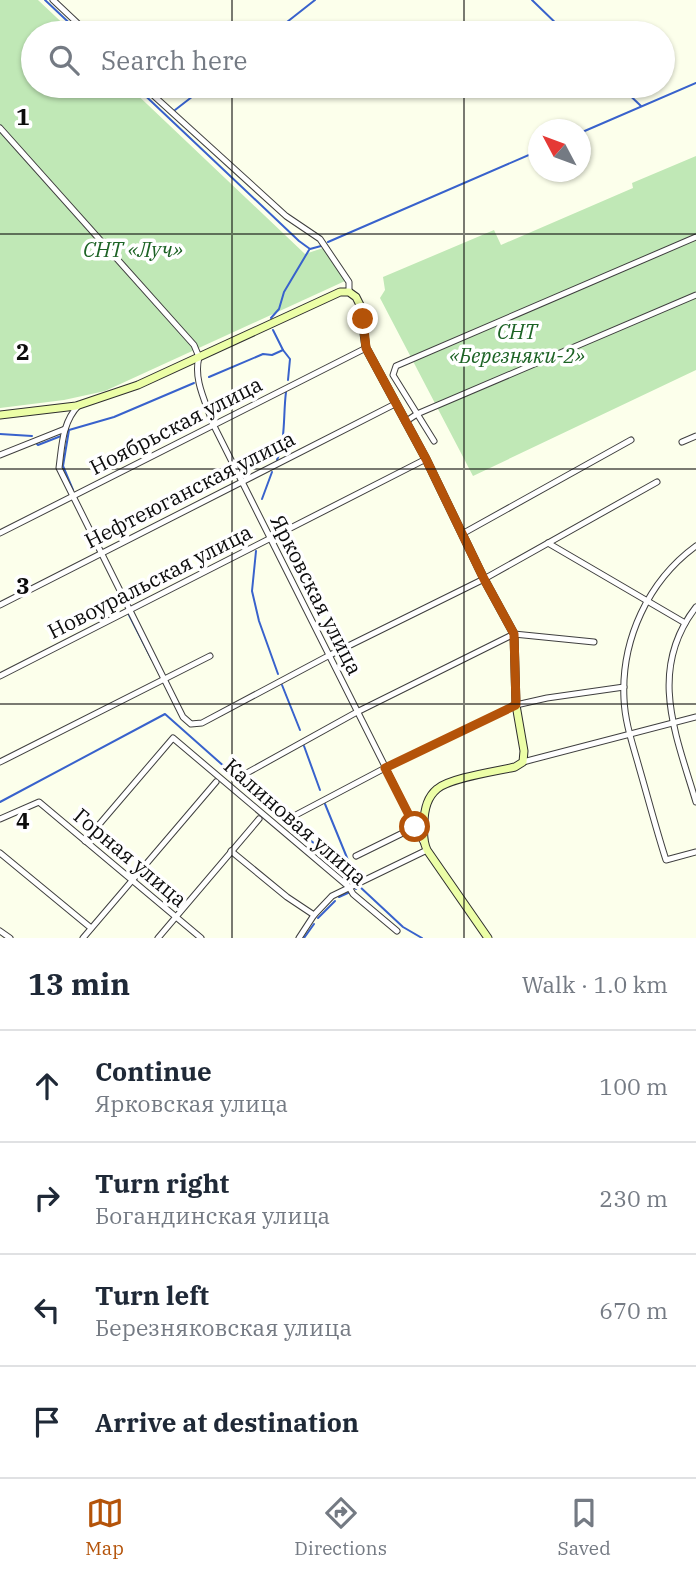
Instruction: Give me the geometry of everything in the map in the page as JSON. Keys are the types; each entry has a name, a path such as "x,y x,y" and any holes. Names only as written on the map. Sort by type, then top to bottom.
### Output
{"street":[{"path":"53,0 75,21"},
{"path":"156,98 286,216 320,239 349,282 349,292"},
{"path":"0,128 183,332 200,357"},
{"path":"434,441 393,375 396,366 696,237"},
{"path":"0,415 79,405 138,385 340,292 349,292 356,297 360,305 366,348 426,459 514,634 516,705 524,751 523,762"},
{"path":"405,422 417,414 696,295"},
{"name":"Ноябрьская улица","path":"0,533 366,348"},
{"name":"Ярковская улица","path":"200,357 196,368 213,424 425,846"},
{"name":"Нефтеюганская улица","path":"0,605 395,404"},
{"path":"79,405 71,413 65,429 59,468 183,717 191,724 202,723 328,656 484,579 657,482"},
{"path":"0,455 65,429"},
{"path":"682,442 696,436"},
{"path":"462,534 631,440"},
{"name":"Новоуральская улица","path":"0,676 426,459"},
{"path":"548,543 685,623"},
{"path":"696,546 667,573 639,616 628,649 624,687 630,735 666,860 696,852"},
{"path":"696,607 685,623 675,647 669,672 668,698 696,802"},
{"path":"245,774 357,712 514,634 594,642"},
{"path":"0,762 210,656"},
{"path":"292,817 385,768 516,705 624,687"},
{"path":"488,938 425,846 424,810 437,789 449,783 516,767 523,762 696,717"},
{"name":"Калиновая улица","path":"85,841 173,738 397,931"},
{"path":"83,938 216,782"},
{"name":"Горная улица","path":"0,819 38,802 201,938"},
{"path":"158,938 259,819"},
{"path":"356,856 415,827"},
{"path":"299,938 314,915 332,895 425,846"},
{"path":"232,852 287,897 314,915"},
{"path":"0,853 91,928"},
{"path":"0,931 10,938"}],"green space":[{"name":"СНТ «Луч»","path":"0,0 38,0 60,21 21,21 21,98 141,98 305,254 323,248 345,281 105,391 64,400 0,408"},
{"name":"СНТ «Березняки-2»","path":"696,156 696,370 473,476 380,298 385,290 383,277 494,230 501,245 633,188 632,183"}],"waterway":[{"path":"45,0 67,21"},
{"path":"288,21 315,0"},
{"path":"532,0 554,21"},
{"path":"675,92 696,83"},
{"path":"148,98 299,241 310,249 321,246"},
{"path":"175,110 190,98"},
{"path":"633,98 641,106"},
{"path":"591,128 661,98"},
{"path":"328,242 528,155"},
{"path":"271,318 279,309 284,292 309,250"},
{"path":"273,330 290,359 288,380"},
{"path":"209,377 263,354 272,355 283,350"},
{"path":"73,490 63,466 69,430 114,417 194,383"},
{"path":"277,460 283,435 286,392"},
{"path":"0,434 32,436"},
{"path":"37,444 61,436"},
{"path":"262,499 272,472"},
{"path":"256,551 252,591 259,621 278,674"},
{"path":"129,615 152,660"},
{"path":"282,685 300,730"},
{"path":"0,802 165,714 279,815 341,865 351,866 354,876"},
{"path":"304,746 320,790"},
{"path":"325,804 350,865"},
{"path":"356,889 359,886 403,927 422,938"},
{"path":"339,897 350,892"},
{"path":"318,918 335,901"},
{"path":"304,938 314,924"}],"route":[{"path":"363,319 366,348 426,459 514,634 516,705 385,768 415,827"}]}
